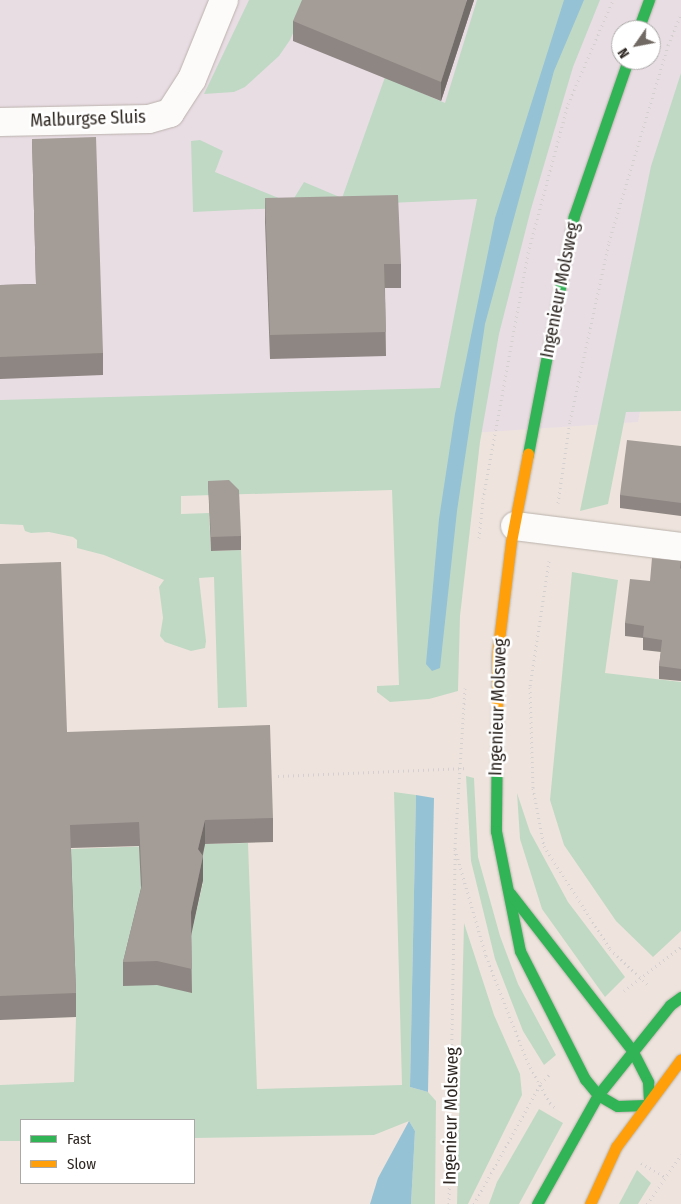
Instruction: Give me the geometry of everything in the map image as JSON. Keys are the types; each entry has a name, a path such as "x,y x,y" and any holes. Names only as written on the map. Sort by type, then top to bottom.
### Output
{"street":[{"name":"Malburgse Sluis","path":"0,122 149,118 170,112 192,79 224,0"},
{"path":"642,20 649,0"},
{"name":"Ingenieur Molsweg","path":"598,1095 585,1079 549,1013 520,951 496,832 498,656 515,526 574,216 625,70"},
{"path":"515,526 681,548"},
{"name":"Ingenieur Molsweg","path":"506,889 632,1050 648,1082 648,1103"},
{"path":"537,1204 598,1095 632,1050 670,1005 681,997"},
{"path":"590,1204 616,1147 681,1059"},
{"path":"598,1095 617,1106 648,1103"}],"path":[{"path":"278,776 533,768"},
{"name":"Ingenieur Molsweg","path":"449,1204 455,849"},
{"path":"647,1204 681,1156"}],"shaded area":[{"path":"0,0 681,0 681,209 638,422 0,464"}],"green space":[{"path":"249,0 308,0 290,40 279,56 245,87 234,92 204,94"},
{"path":"477,0 600,0 573,67 531,209 499,334 480,442 460,616 458,691 429,699 390,702 377,692 377,686 399,685 392,490 181,496 181,514 209,513 211,551 241,550 247,707 218,708 214,577 199,578 206,641 205,648 191,651 165,642 160,636 163,618 159,587 164,580 104,555 77,548 77,540 73,537 49,532 31,533 25,531 23,525 0,524 0,400 440,388 477,199 193,212 191,141 200,140 223,151 215,172 291,203 304,182 342,198 385,77 445,103"},
{"path":"681,73 681,411 626,412 608,504 580,511 651,166"},
{"path":"572,572 618,580 605,673 681,682 681,931 653,957 616,921 564,845 550,800"},
{"path":"466,776 474,778 478,857 500,936 518,984 556,1055 544,1065 523,1031 495,959 471,861"},
{"path":"394,792 416,795 410,1087 428,1092 436,1101 435,1204 411,1204 415,1131 409,1121 374,1135 195,1138 195,1119 20,1119 20,1141 0,1141 0,1085 74,1082 76,1017 70,849 181,845 141,868 142,909 191,935 203,882 198,875 205,844 248,843 257,1089 402,1085"},
{"path":"517,793 530,832 568,902 625,977 605,997 542,909 520,839"},
{"path":"464,923 494,1015 520,1074 522,1095 468,1204 457,1204"},
{"path":"539,1109 563,1123 519,1204 489,1204 497,1182"},
{"path":"637,1170 651,1183 638,1204 619,1204"}],"water":[{"path":"564,0 584,0 554,71 485,324 457,511 440,668 432,671 426,664 439,519 455,414 495,218"},
{"path":"416,795 434,798 428,1092 410,1087"},
{"path":"409,1121 415,1131 411,1204 370,1204 378,1178"}],"building":[{"path":"302,0 467,0 441,82 293,21"},
{"path":"96,137 103,353 0,357 0,285 36,284 32,139"},
{"path":"398,195 401,264 384,264 386,332 270,335 265,198"},
{"path":"627,440 681,446 681,503 620,495"},
{"path":"229,480 239,490 241,536 211,537 208,481"},
{"path":"652,558 681,561 681,669 659,666 662,640 643,637 644,626 625,623 630,579 650,581"},
{"path":"61,562 67,732 270,725 273,818 205,820 198,849 203,856 191,912 192,969 157,961 123,962 142,885 139,822 70,825 76,993 0,996 0,564"}],"traffic: fast":[{"path":"642,20 649,0"},
{"path":"528,454 574,216 625,70"},
{"path":"497,727 496,831 520,951 585,1079 598,1095 617,1106 646,1105"},
{"path":"510,893 632,1050 648,1082 649,1101"},
{"path":"537,1204 598,1095 670,1005 681,997"}],"traffic: slow":[{"path":"497,727 497,656 511,542 528,454"},
{"path":"590,1204 616,1147 681,1059"}]}
